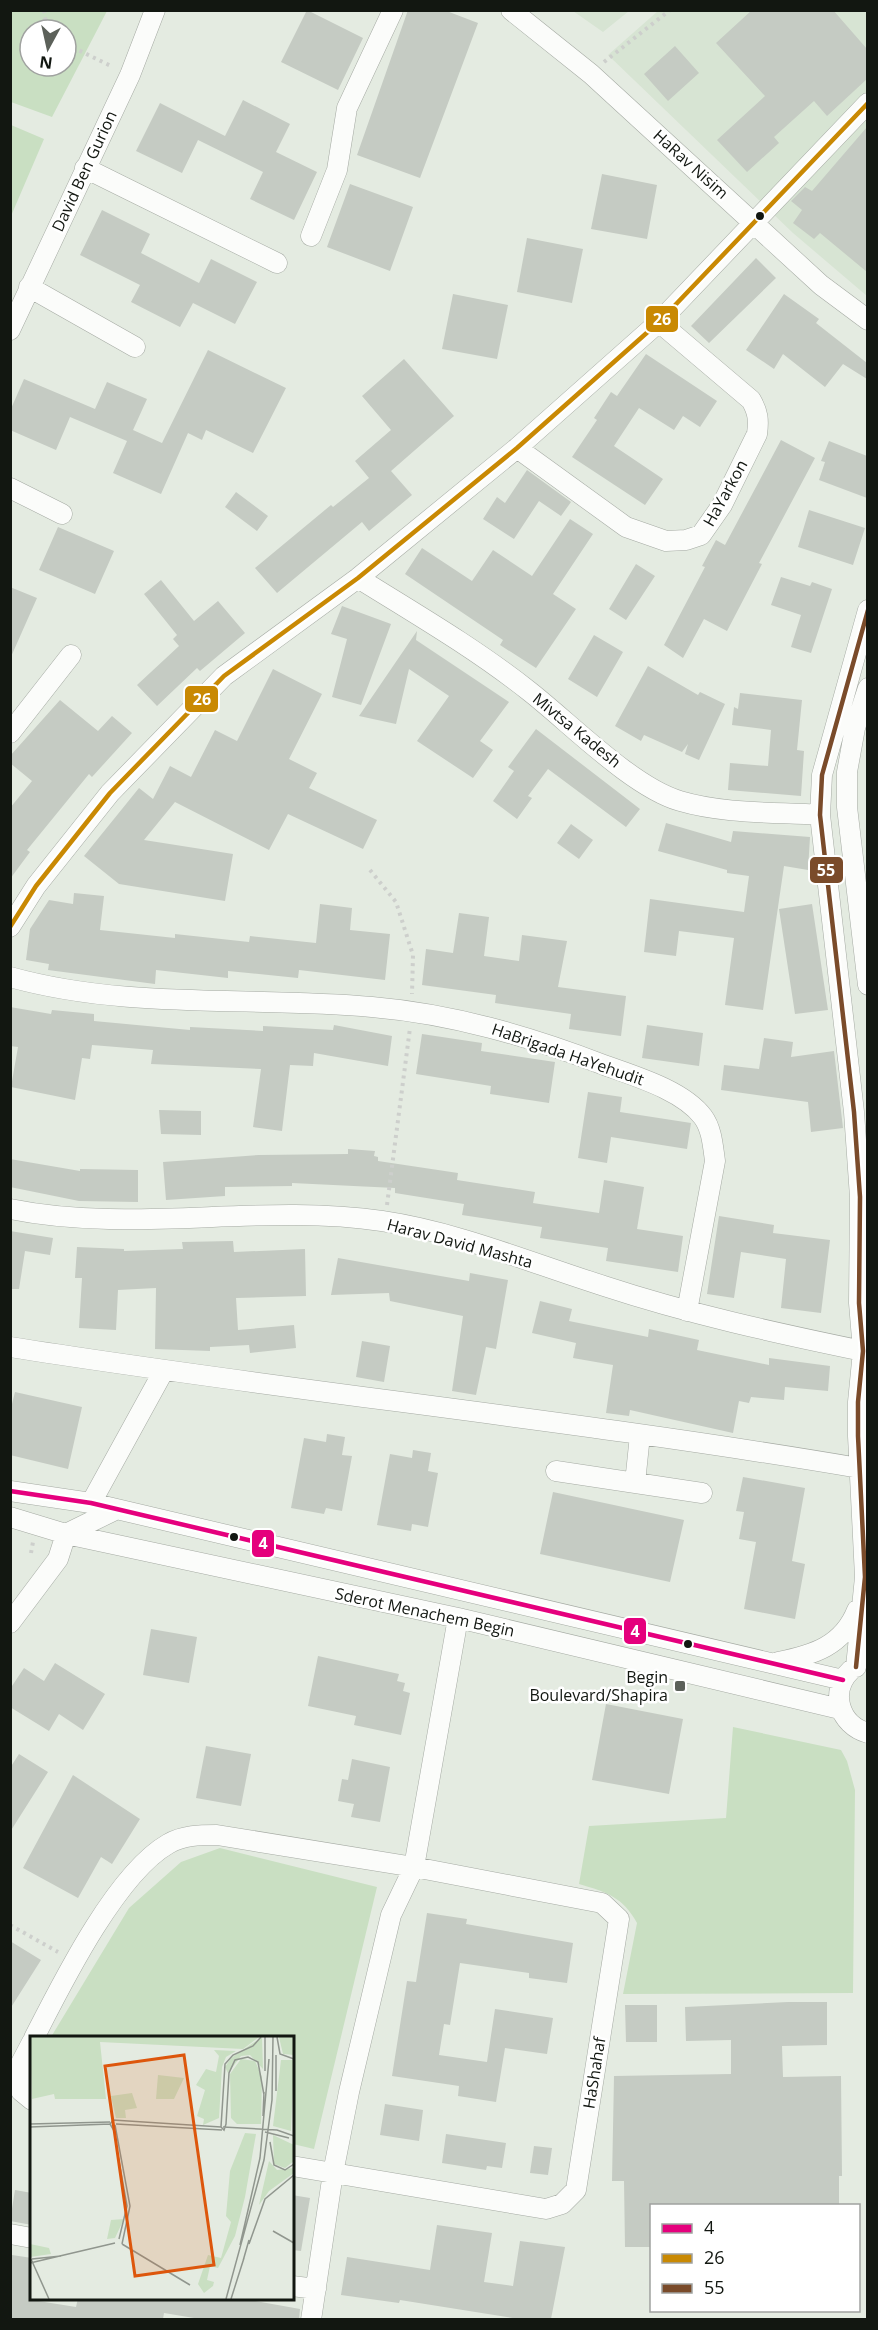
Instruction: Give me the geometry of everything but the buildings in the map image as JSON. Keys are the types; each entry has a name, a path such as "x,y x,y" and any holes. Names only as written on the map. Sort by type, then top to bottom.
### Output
{"street":[{"name":"David Ben Gurion","path":"10,330 130,75 155,10"},
{"path":"311,236 337,170 347,108 393,10"},
{"name":"HaRav Nisim","path":"511,10 591,74 821,285 867,320"},
{"path":"10,927 36,886 110,793 216,685 358,578 517,448 658,322 867,103"},
{"path":"85,168 277,263"},
{"path":"29,287 135,348"},
{"name":"HaYarkon","path":"517,448 626,527 666,541 686,540 701,535 722,505 757,434 759,422 757,410 751,400 658,322"},
{"path":"10,488 62,514"},
{"name":"Mivtsa Kadesh","path":"358,578 471,649 528,690 649,787 678,800 716,808 820,815"},
{"path":"867,610 860,662 822,775 820,815 854,1112 859,1303 865,1346 858,1402 864,1586 855,1670 839,1689 840,1709 854,1728 867,1733"},
{"path":"12,730 71,655"},
{"path":"867,688 855,728 848,772 847,807 867,985"},
{"name":"HaBrigada HaYehudit","path":"10,976 34,983 136,998 369,1007 412,1011 459,1019 522,1035 660,1086 704,1118 712,1138 715,1161 687,1311"},
{"name":"Harav David Mashta","path":"10,1209 53,1218 158,1220 326,1214 385,1221 448,1236 687,1311 865,1346"},
{"path":"859,1251 867,1272"},
{"path":"10,1347 163,1372 736,1447 859,1468"},
{"path":"91,1503 163,1372"},
{"path":"635,1483 640,1435"},
{"path":"556,1471 702,1493"},
{"name":"Sderot Menachem Begin","path":"10,1491 91,1503 770,1664 855,1670"},
{"path":"10,1623 58,1559 66,1534 115,1510"},
{"name":"Sderot Menachem Begin","path":"10,1517 66,1534 458,1618 840,1709"},
{"path":"770,1664 804,1657 832,1645 852,1623 864,1586"},
{"path":"311,2319 333,2173 391,1915 414,1867 458,1618"},
{"path":"35,2036 75,1961 134,1872 169,1844 191,1835 217,1834 414,1867"},
{"name":"HaShahaf","path":"294,2166 546,2209 562,2204 576,2190 619,1919 602,1903 414,1867"},
{"path":"30,2046 21,2063 21,2091 30,2098"},
{"path":"10,2234 30,2238"},
{"path":"294,2286 315,2289"}],"path":[{"path":"591,74 669,10"},
{"path":"78,50 130,75"},
{"path":"370,870 396,902 413,955 412,1011 385,1221"},
{"path":"10,1925 75,1961"}],"shaded area":[{"path":"629,10 603,32 573,11"},
{"path":"658,11 867,11 867,296 793,233 608,55"}],"green space":[{"path":"10,11 107,11 78,67 78,18 18,18 18,78 72,78 52,117 11,102"},
{"path":"11,125 44,139 11,216"},
{"path":"733,1727 841,1750 847,1761 855,1790 853,1993 623,1994 637,1923 620,1901 579,1884 589,1826 726,1818"},
{"path":"220,1848 377,1887 314,2149 294,2144 294,2036 52,2036 129,1908 181,1862"}],"transit line":[{"name":"26","path":"10,927 36,886 110,793 224,676 358,578 517,448 659,322 868,103"},
{"name":"55","path":"856,1667 865,1577 858,1436 858,1402 863,1351 859,1303 860,1197 854,1112 820,815 822,775 868,610"},
{"name":"4","path":"10,1491 91,1503 843,1680"}],"place":[{"name":"Begin Boulevard/Shapira","path":"680,1686"}]}
